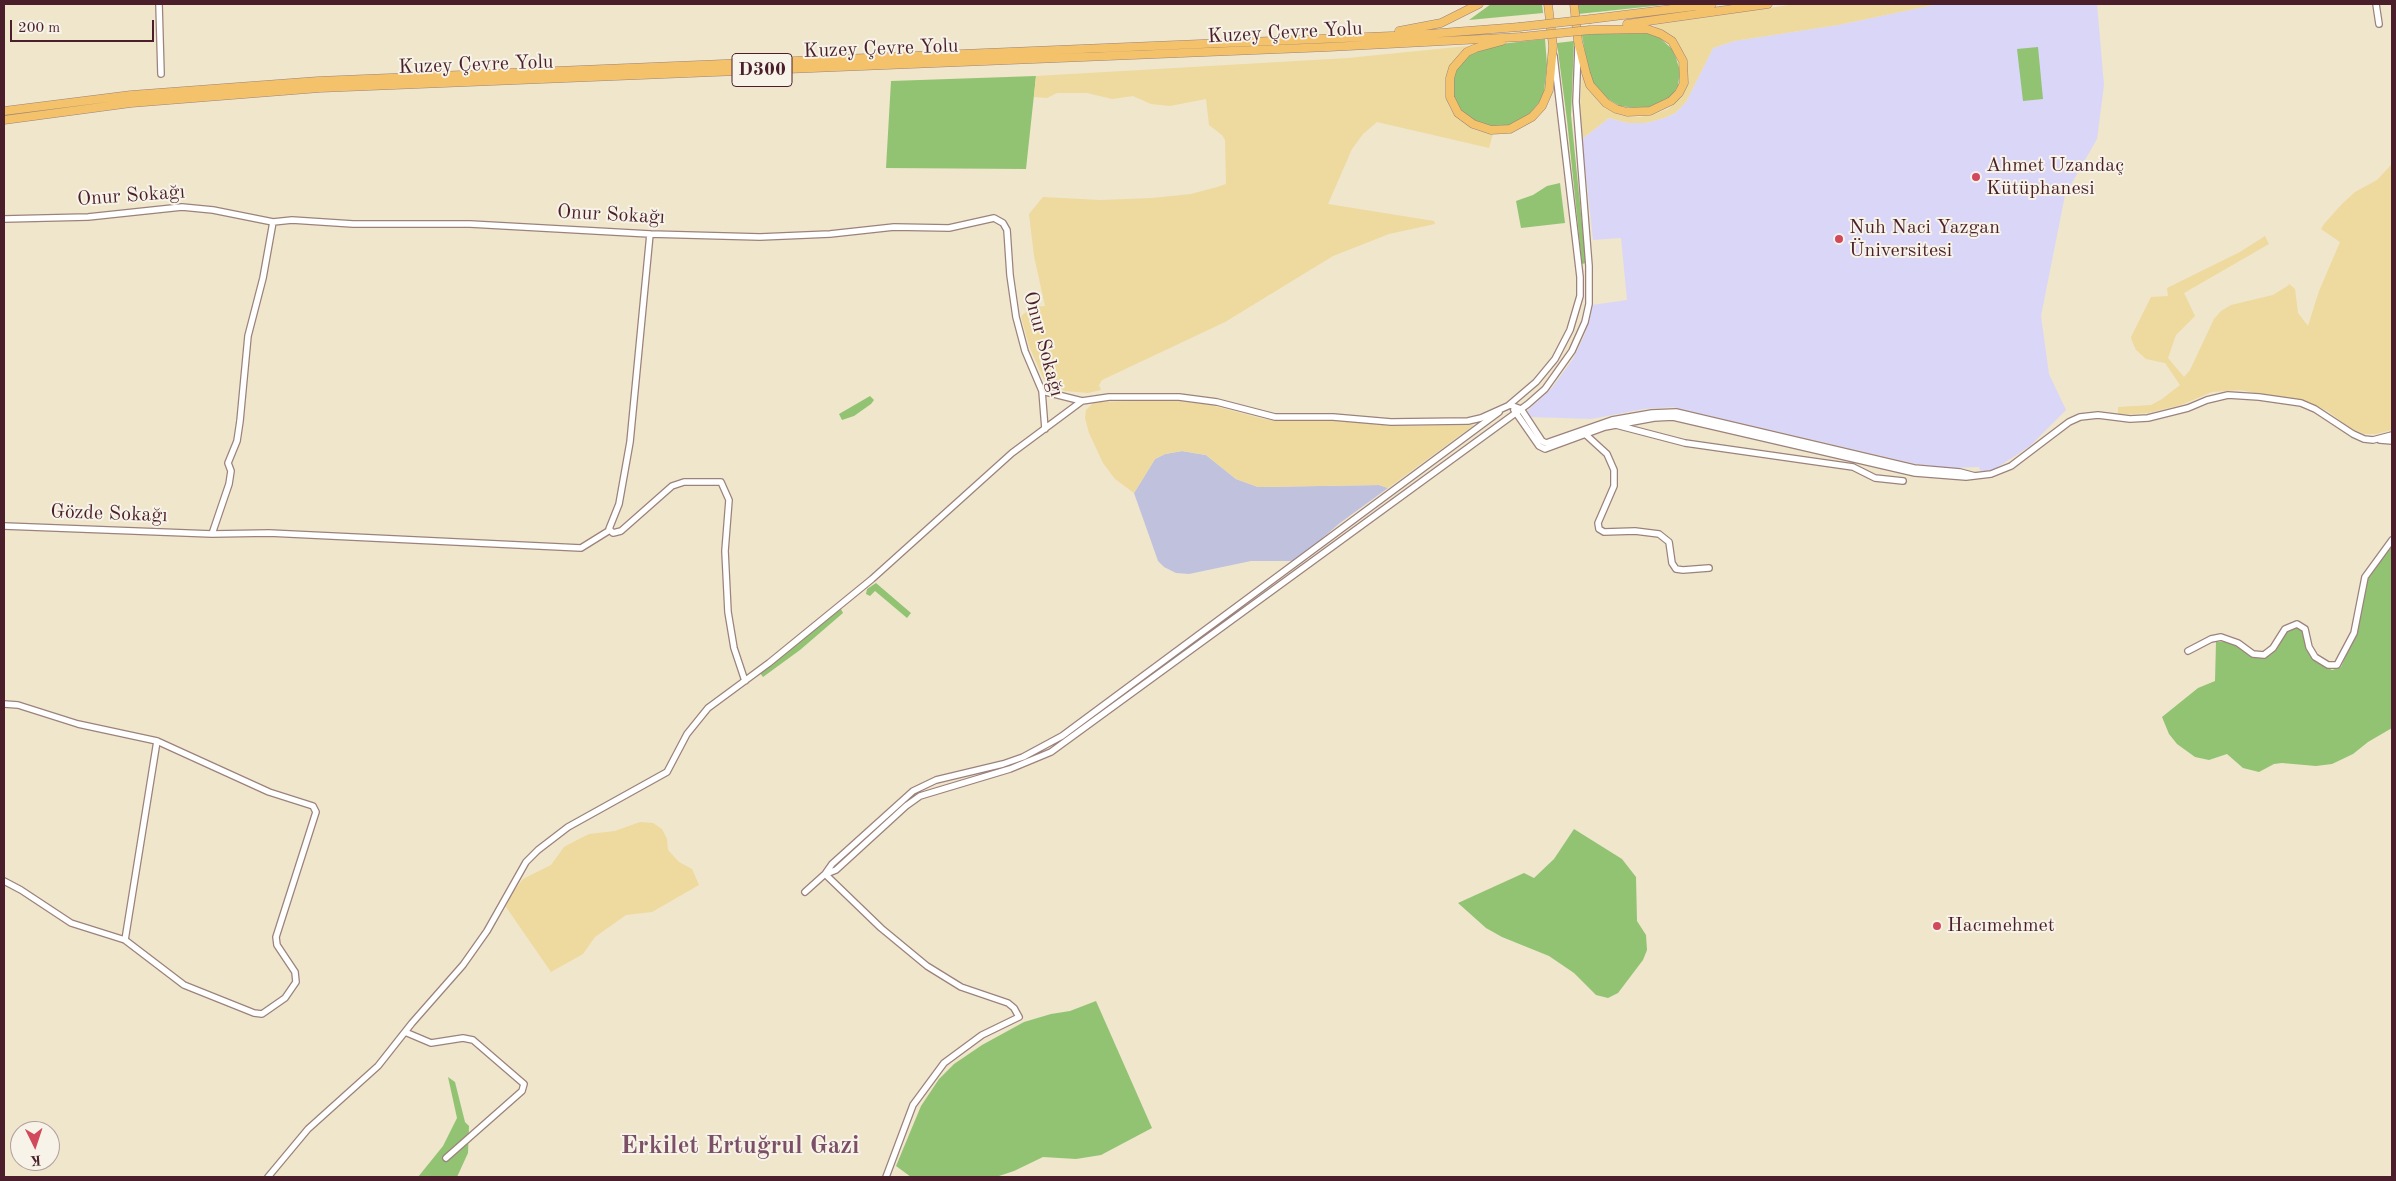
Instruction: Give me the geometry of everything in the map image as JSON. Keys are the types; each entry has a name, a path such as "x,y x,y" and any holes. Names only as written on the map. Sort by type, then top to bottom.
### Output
{"highway":[{"path":"1328,38 1425,27 1455,18 1479,4"},
{"path":"1521,37 1467,52 1453,68 1450,78 1450,97 1458,114 1473,124 1491,130 1501,130 1520,125 1532,117 1542,106 1549,90 1553,46 1548,4"},
{"path":"1574,4 1578,41 1590,85 1606,103 1616,109 1627,112 1650,111 1671,102 1679,93 1684,83 1683,61 1679,51 1666,38 1647,29 1590,30"},
{"name":"Kuzey Çevre Yolu","path":"4,111 131,95 318,81 1415,35 1519,27 1712,4"},
{"name":"D300","path":"1521,37 1590,30 1768,4"},
{"name":"Kuzey Çevre Yolu","path":"4,120 131,103 320,88 1319,48 1521,37"}],"street":[{"path":"159,4 161,74"},
{"path":"2376,4 2379,24"},
{"path":"825,874 836,870 906,806 920,796 1010,769 1051,752 1542,392 1564,364 1582,329 1589,304 1589,258 1576,102 1578,41"},
{"path":"805,892 825,874 832,864 913,791 936,780 1024,757 1062,736 1510,405 1536,382 1559,353 1573,324 1580,296 1580,277 1553,46"},
{"name":"Onur Sokağı","path":"4,219 96,216 154,208 182,207 273,222 292,220 353,224 478,224 650,234 731,236 809,235 894,227 949,228 988,218 997,219 1007,230 1011,289 1018,328 1042,391 1045,429"},
{"path":"212,534 229,484 231,471 229,460 240,421 248,336 263,278 273,222"},
{"path":"610,530 610,525 619,504 630,442 650,234"},
{"path":"1042,391 1082,401 1109,397 1179,397 1217,402 1275,417 1333,417 1401,422 1468,421 1481,418 1510,405"},
{"path":"1518,410 1543,449 1550,448 1584,433 1614,425 1654,418 1680,418 1915,473 1966,478 1991,474 2011,466 2069,422 2080,417 2098,415 2136,419 2148,418 2228,395 2301,403 2315,409 2356,436 2373,440 2392,441"},
{"path":"268,1177 303,1134 378,1066 472,954 532,856 560,832 667,772 687,734 708,708 745,681 872,579 1006,458 1082,401"},
{"path":"1510,405 1518,410 1542,441 1546,443 1612,420 1652,413 1676,412 1914,468 1960,472 1975,476"},
{"path":"1614,425 1685,443 1853,467 1876,478 1904,481"},
{"path":"1584,433 1607,454 1614,470 1613,490 1598,523 1599,529 1604,532 1635,531 1659,534 1669,542 1672,563 1676,569 1709,568"},
{"path":"2373,440 2392,435"},
{"name":"Gözde Sokağı","path":"4,526 212,534 269,533 581,548 610,530 615,533 621,532 672,486 684,482 721,482 729,500 725,546 728,612 734,648 745,681"},
{"path":"2188,651 2211,639 2221,637 2238,642 2253,654 2264,655 2273,648 2285,630 2297,624 2305,629 2309,647 2315,657 2328,665 2338,665 2354,633 2365,577 2392,540"},
{"path":"4,704 18,705 78,724 157,741 269,792 315,808 316,815 276,937 277,945 295,972 296,982 292,991 266,1013 254,1013 184,984 126,940 71,923 21,890 4,882"},
{"path":"126,940 157,741"},
{"path":"825,874 926,966 961,987 1008,1003 1014,1008 1018,1017 982,1035 944,1063 913,1105 886,1177"},
{"path":"405,1032 431,1043 463,1038 473,1040 524,1084 522,1091 446,1158"}],"shaded area":[{"name":"Nuh Naci Yazgan Üniversitesi","path":"1938,4 2097,4 2104,85 2097,139 2065,195 2041,316 2049,374 2066,410 2030,446 1995,469 1981,472 1979,467 1951,468 1916,464 1673,407 1644,409 1591,419 1531,417 1527,411 1551,389 1573,359 1585,334 1592,305 1627,300 1621,238 1593,240 1582,139 1609,118 1628,123 1645,123 1675,113 1686,102 1713,48 1734,41 1838,25"},
{"path":"1182,451 1206,455 1236,479 1258,487 1379,485 1388,488 1340,523 1296,561 1251,561 1189,574 1176,573 1164,567 1158,561 1134,493 1155,459 1165,454"}],"green space":[{"path":"1491,4 1542,4 1543,13 1469,20"},
{"path":"1577,4 1673,4 1578,14"},
{"path":"1631,31 1649,33 1660,38 1672,49 1676,58 1680,71 1678,86 1671,97 1658,106 1644,109 1620,106 1603,96 1596,89 1589,76 1582,35"},
{"path":"1545,39 1547,65 1544,91 1541,100 1528,116 1518,123 1503,127 1483,126 1461,114 1452,97 1454,73 1469,54 1500,44"},
{"path":"1574,41 1571,115 1586,263 1582,264 1557,43"},
{"path":"2038,47 2043,99 2023,101 2017,49"},
{"path":"1036,76 1026,169 886,168 891,81"},
{"path":"1560,183 1565,223 1521,228 1516,201 1533,195 1547,186"},
{"path":"870,396 874,400 871,404 854,416 842,420 839,414"},
{"path":"2392,545 2392,728 2368,742 2353,754 2332,764 2316,766 2282,763 2274,764 2259,772 2243,768 2227,754 2209,760 2195,757 2177,744 2169,734 2162,717 2198,688 2215,681 2216,642 2227,641 2241,647 2252,657 2264,658 2276,650 2284,633 2296,626 2304,630 2306,645 2320,663 2332,670 2341,667 2357,630 2367,580"},
{"path":"876,583 911,613 907,618 875,591 870,596 866,594 867,589"},
{"path":"841,609 843,613 800,650 763,677 760,673"},
{"path":"1574,829 1622,859 1636,877 1637,921 1646,935 1647,950 1643,960 1618,993 1608,998 1596,995 1574,973 1549,956 1502,937 1486,928 1458,903 1524,873 1534,878 1554,859"},
{"path":"1096,1001 1152,1128 1101,1155 1076,1159 1043,1157 1014,1171 996,1177 911,1177 896,1166 921,1106 939,1079 954,1064 982,1045 1024,1022 1051,1014 1070,1011"},
{"path":"448,1077 455,1082 465,1122 469,1126 468,1153 457,1177 418,1177 443,1146 457,1118"}],"sand":[{"path":"1796,4 1938,4 1838,25 1734,41 1713,48 1686,102 1675,113 1645,123 1628,123 1609,118 1582,139 1580,112 1582,73 1586,84 1599,101 1613,112 1623,116 1640,117 1655,114 1668,109 1681,98 1688,83 1687,59 1676,41 1653,25"},
{"path":"1477,45 1463,52 1452,64 1448,74 1446,90 1450,108 1458,119 1476,130 1493,134 1489,148 1377,122 1363,134 1352,149 1328,204 1434,221 1435,224 1389,234 1333,256 1225,322 1102,380 1099,385 1101,390 1088,393 1065,391 1049,384 1043,378 1029,346 1021,316 1033,307 1045,306 1034,256 1029,214 1043,197 1100,200 1152,198 1191,194 1226,184 1225,140 1222,135 1209,125 1206,99 1170,106 1151,104 1133,96 1112,99 1087,93 1057,93 1047,98 1034,97 1036,76 1348,58"},
{"path":"2392,164 2392,430 2376,434 2364,434 2351,429 2329,412 2311,403 2240,390 2212,392 2181,405 2148,413 2118,415 2118,407 2151,405 2180,385 2165,363 2146,359 2136,350 2132,341 2131,337 2151,297 2168,296 2167,288 2240,252 2265,236 2269,244 2184,293 2195,316 2176,335 2168,358 2184,377 2190,370 2214,319 2221,311 2231,305 2273,295 2289,285 2288,283 2295,289 2298,313 2308,326 2319,291 2340,242 2321,229 2355,192 2377,180"},
{"path":"1171,400 1210,405 1264,419 1281,421 1333,420 1392,426 1474,425 1388,488 1379,485 1258,487 1236,479 1206,455 1182,451 1165,454 1155,459 1134,493 1115,479 1103,463 1089,433 1085,418 1086,410 1094,402"},
{"path":"640,822 653,823 662,829 667,839 668,850 679,862 692,869 699,885 652,912 626,915 595,937 583,954 551,972 506,907 510,896 523,879 551,865 564,847 589,834 615,831"}],"place":[{"name":"Ahmet Uzandaç Kütüphanesi","path":"1976,177"},
{"name":"Nuh Naci Yazgan Üniversitesi","path":"1839,239"},
{"name":"Hacımehmet","path":"1937,926"}],"district":[{"name":"Erkilet Ertuğrul Gazi","path":"740,1146"}]}
